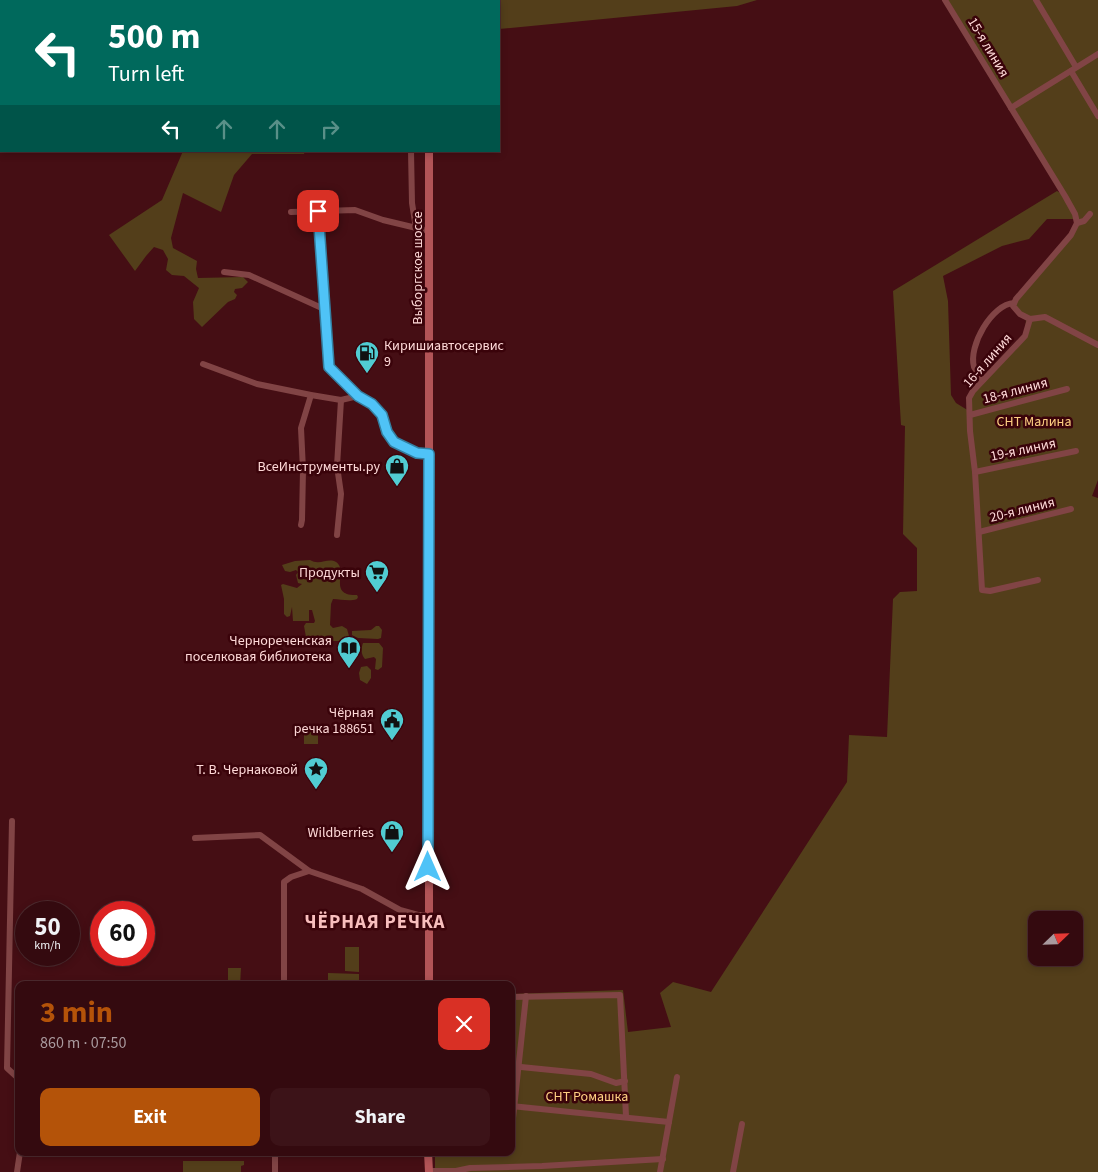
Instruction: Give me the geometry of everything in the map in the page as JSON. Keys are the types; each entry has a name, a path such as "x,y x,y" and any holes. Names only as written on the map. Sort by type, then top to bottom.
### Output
{"main road":[{"name":"Выборгское шоссе","path":"429,981 430,152"},
{"path":"428,1156 429,1172"}],"street":[{"name":"15-я линия","path":"945,0 1011,108"},
{"path":"1036,0 1098,116"},
{"path":"1098,54 1011,108 1065,196 1075,214 1077,223 1071,234 1014,303 1014,309 1030,319 1045,317 1098,345"},
{"path":"411,152 412,203 416,228"},
{"path":"291,212 355,210 383,220 429,231"},
{"path":"318,211 329,367 358,396 372,404 382,415 387,432 394,442 417,453 429,454"},
{"path":"1077,223 1084,221 1090,214"},
{"path":"224,272 249,275 324,309"},
{"path":"983,380 974,367 975,349 981,332 994,314 1007,304 1014,303"},
{"name":"16-я линия","path":"1030,319 1025,336 973,391 970,398 970,415 982,590 990,591 1038,580"},
{"path":"202,364 257,384 310,395 341,400 358,396"},
{"name":"18-я линия","path":"970,415 1067,389"},
{"path":"301,525 303,470 301,428 310,395"},
{"path":"337,534 340,494 337,466 341,400"},
{"name":"19-я линия","path":"975,472 1076,451"},
{"name":"20-я линия","path":"979,532 1071,509"},
{"path":"12,821 7,1068 15,1075"},
{"path":"195,838 260,835 309,871 362,889 400,910 418,915 428,915"},
{"path":"284,981 284,882 291,877 309,871"},
{"path":"515,996 620,995 626,1116"},
{"path":"526,996 515,1067 591,1074 616,1083 625,1081"},
{"path":"660,1172 677,1077"},
{"path":"515,1106 626,1116 669,1122"},
{"path":"733,1172 742,1124"},
{"path":"17,1172 19,1156"},
{"path":"275,1156 275,1172"},
{"path":"429,1172 456,1171 470,1168 542,1166 663,1158"}],"green space":[{"path":"500,0 757,0 737,6 500,29"},
{"path":"945,0 1098,0 1098,480 1092,496 1098,498 1098,1172 435,1172 435,1156 515,1156 515,994 623,990 628,1032 671,1027 660,993 673,982 711,992 847,782 849,735 887,737 893,599 900,592 917,591 917,548 903,534 905,426 901,425 893,291 1057,191 1064,195","holes":["1047,219 1076,219 1071,234 1013,306 1026,318 1025,336 973,391 969,411 956,403 951,395 948,301 943,276 1002,246 1029,239"]},
{"path":"183,152 305,152 304,154 252,154 234,175 221,212 183,193 171,238 173,248 197,261 198,278 243,277 248,282 242,288 235,289 234,292 237,295 235,299 228,302 202,327 194,319 193,302 199,288 184,276 172,275 166,270 168,259 163,250 154,247 135,271 109,235 162,200"},
{"path":"310,560 314,562 330,560 336,562 341,571 340,582 343,591 358,597 351,600 333,599 331,604 330,625 333,628 342,626 347,629 349,636 345,641 309,641 306,637 304,626 306,623 314,623 315,621 312,610 309,610 309,621 293,621 292,607 290,616 287,617 284,614 284,599 281,585 297,588 302,584 298,583 296,575 298,572 296,570 285,571 282,565 295,561"},
{"path":"379,626 382,630 381,638 358,638 352,635 352,631 371,630"},
{"path":"363,643 379,643 383,648 382,667 378,670 375,669 376,659 374,657 365,659 362,651"},
{"path":"367,666 371,670 371,678 367,684 360,680 359,673 361,667"},
{"path":"304,729 318,729 318,744 304,744"},
{"path":"345,947 359,947 359,972 345,971"},
{"path":"228,968 241,968 240,981 228,981"},
{"path":"328,973 359,974 359,981 328,981"},
{"path":"183,1161 244,1161 244,1165 241,1166 241,1172 183,1172"}],"place":[{"name":"Киришиавтосервис 9","path":"367,374"},
{"name":"ВсеИнструменты.ру","path":"397,487"},
{"name":"Продукты","path":"377,593"},
{"name":"Чернореченская поселковая библиотека","path":"349,669"},
{"name":"Чёрная речка 188651","path":"392,741"},
{"name":"Т. В. Чернаковой","path":"316,790"},
{"name":"Wildberries","path":"392,853"}],"district":[{"name":"ЧЁРНАЯ РЕЧКА","path":"375,921"}],"route":[{"path":"318,211 329,367 362,400 372,404 382,415 387,432 394,442 417,453 429,454 428,867"}],"park label":[{"name":"СНТ Малина","path":"1034,421"},
{"name":"СНТ Ромашка","path":"587,1096"}]}
